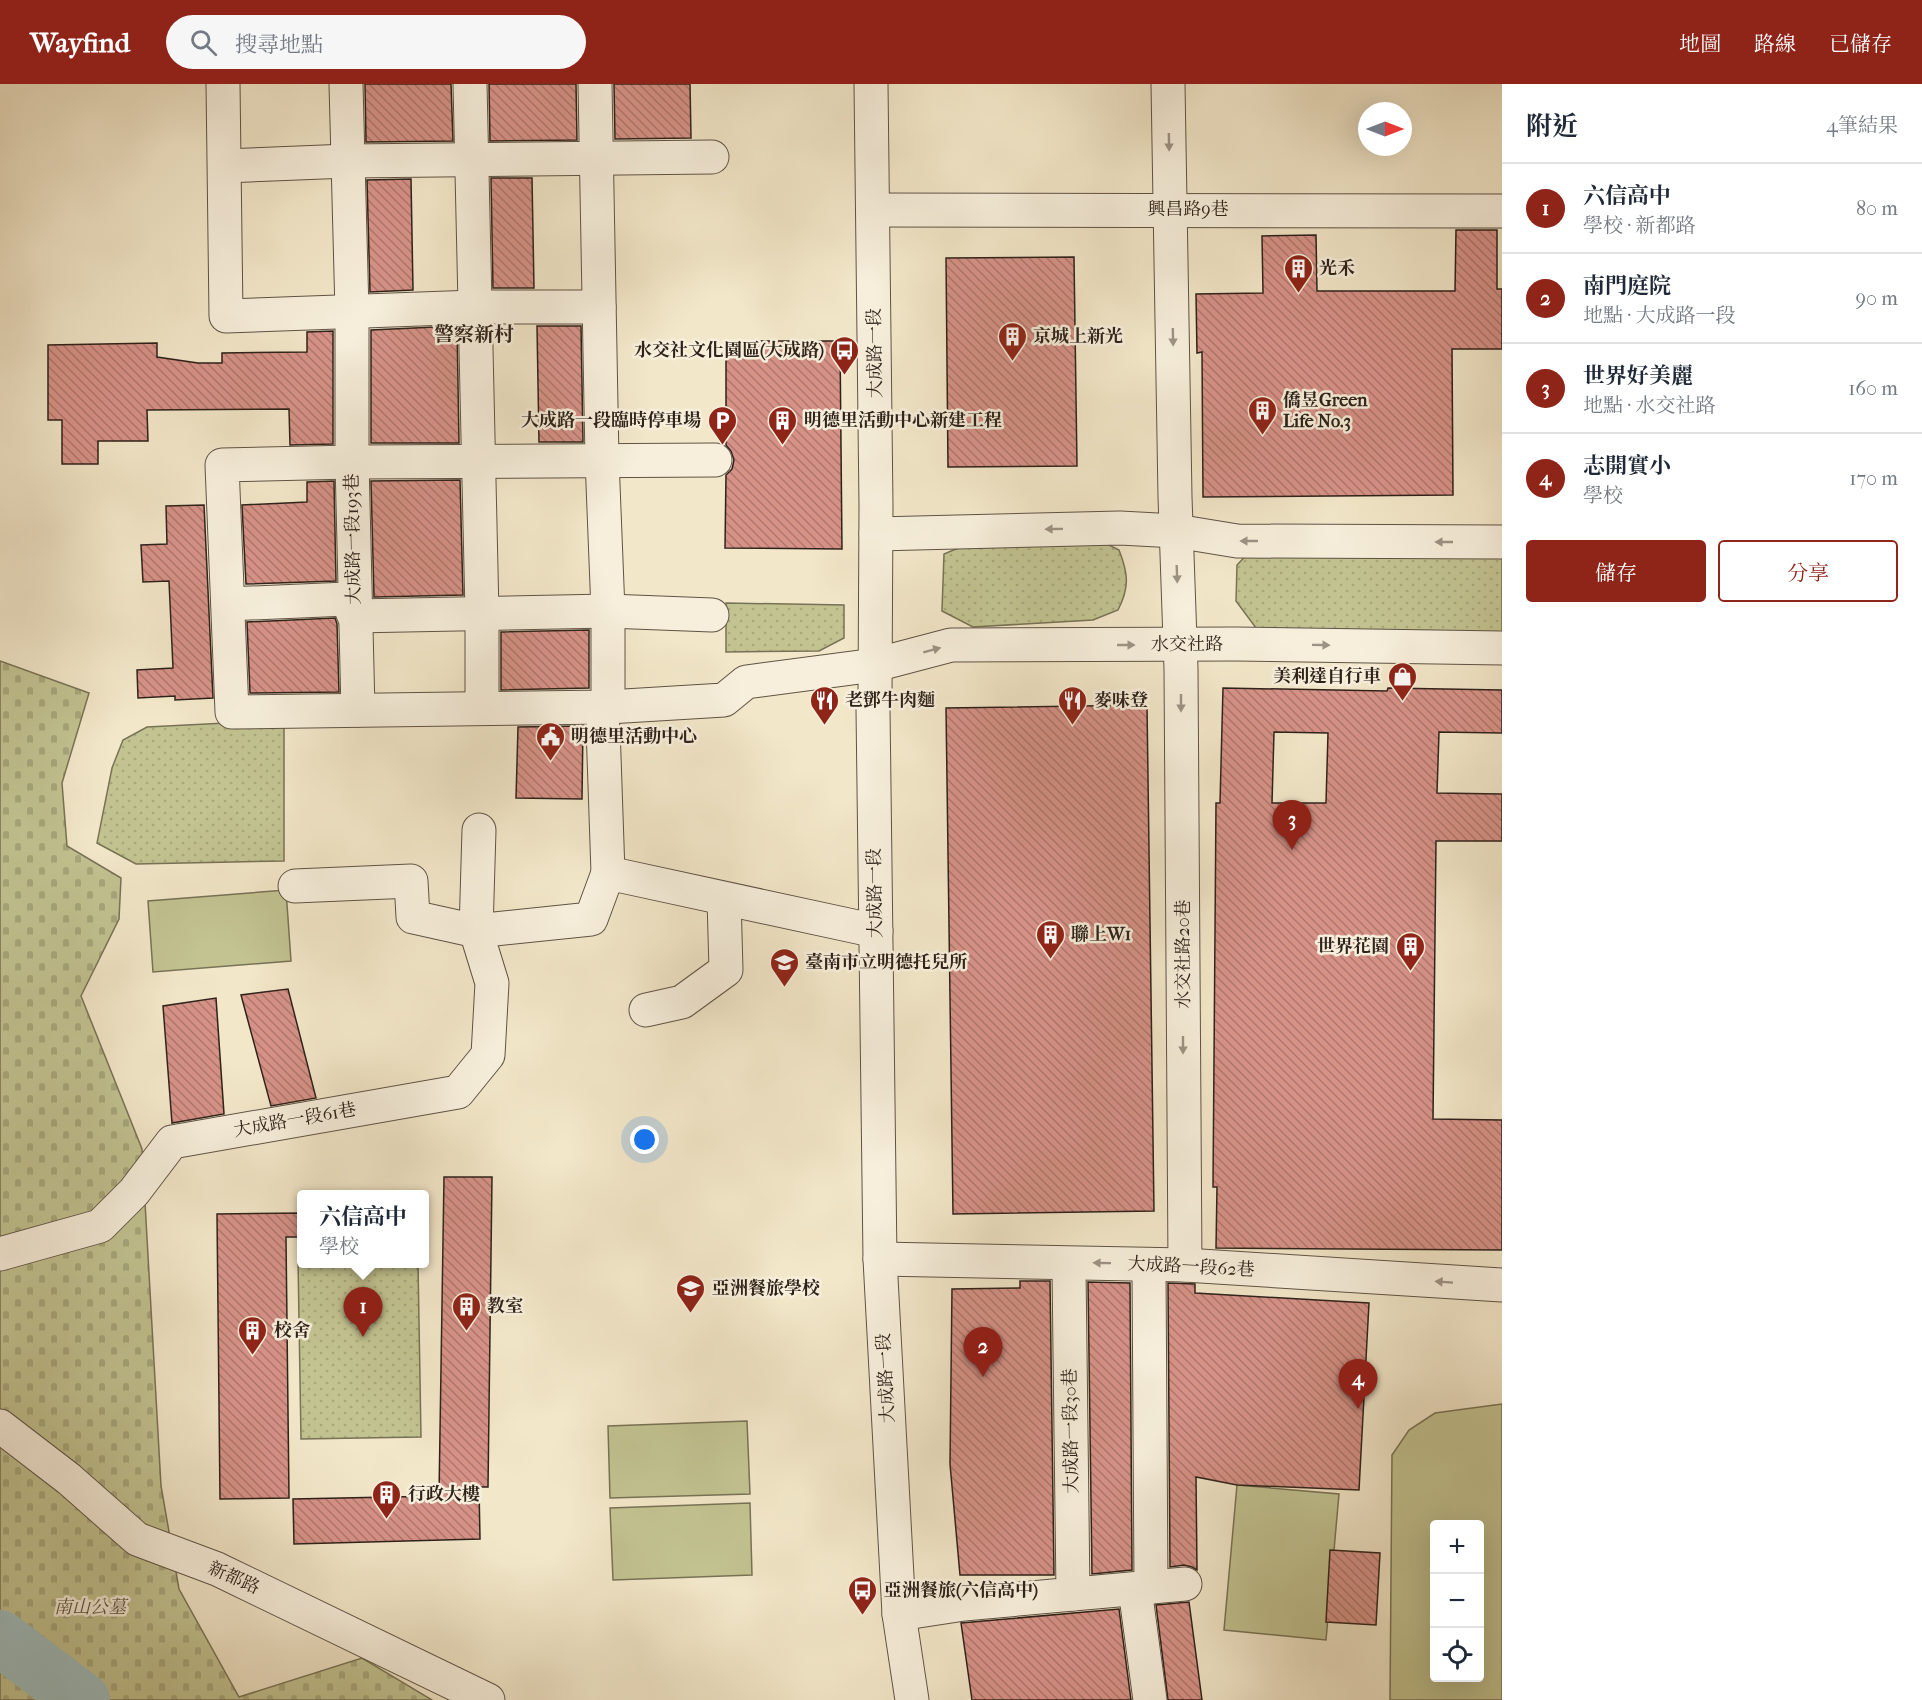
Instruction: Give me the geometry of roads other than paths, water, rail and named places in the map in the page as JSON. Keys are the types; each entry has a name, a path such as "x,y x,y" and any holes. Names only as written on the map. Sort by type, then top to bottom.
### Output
{"street":[{"path":"223,84 226,316 475,307 599,307"},
{"name":"大成路一段193巷","path":"346,84 352,312 354,616 358,710"},
{"path":"470,84 482,612 482,708"},
{"path":"295,886 411,881 413,917 476,931 591,919 608,873 606,717 608,611 602,459 594,84"},
{"name":"大成路一段","path":"871,84 876,534 873,709 880,1259 899,1614 912,1700"},
{"name":"水交社路20巷","path":"1168,84 1180,644 1185,1264"},
{"path":"225,166 348,161 712,157"},
{"name":"興昌路9巷","path":"873,210 1502,211"},
{"name":"大成路一段193巷","path":"606,717 482,708 232,712 222,465 602,459 715,460"},
{"path":"876,534 1120,528 1176,531 1237,541 1502,542"},
{"name":"大成路一段193巷","path":"228,604 347,599 354,616"},
{"name":"大成路一段193巷","path":"354,616 608,611 712,615"},
{"name":"水交社路","path":"875,664 951,645 1180,644 1502,648"},
{"path":"606,717 724,700 746,682 875,664"},
{"name":"大成路一段61巷","path":"0,1254 100,1226 134,1192 172,1142 458,1092 488,1055 492,982 476,931 479,830"},
{"path":"608,873 876,931"},
{"path":"646,1010 682,1002 726,970 724,899"},
{"name":"大成路一段62巷","path":"880,1259 1185,1264 1502,1285"},
{"name":"大成路一段30巷","path":"1069,1269 1073,1594"},
{"path":"1149,1270 1143,1588 1150,1700"},
{"name":"新都路","path":"0,1426 69,1479 137,1539 217,1569 489,1700"},
{"path":"899,1614 964,1604 1185,1584"}],"waterway":[{"path":"0,1638 82,1700"}],"place":[{"name":"光禾","path":"1298,294"},
{"name":"京城上新光","path":"1012,362"},
{"name":"水交社文化園區(大成路)","path":"845,376"},
{"name":"僑昱Green Life No.3","path":"1262,436"},
{"name":"大成路一段臨時停車場","path":"722,446"},
{"name":"明德里活動中心新建工程","path":"783,446"},
{"name":"美利達自行車","path":"1402,702"},
{"name":"老鄧牛肉麵","path":"824,726"},
{"name":"麥味登","path":"1073,726"},
{"name":"明德里活動中心","path":"550,762"},
{"name":"世界好美麗","path":"1292,850"},
{"name":"聯上W1","path":"1050,960"},
{"name":"世界花園","path":"1410,972"},
{"name":"臺南市立明德托兒所","path":"784,988"},
{"name":"亞洲餐旅學校","path":"691,1314"},
{"name":"教室","path":"466,1332"},
{"name":"六信高中","path":"363,1337"},
{"name":"校舍","path":"253,1356"},
{"name":"南門庭院","path":"983,1377"},
{"name":"志開實小","path":"1358,1409"},
{"name":"行政大樓","path":"387,1520"},
{"name":"亞洲餐旅(六信高中)","path":"863,1616"}],"district":[{"name":"警察新村","path":"474,334"}],"park label":[{"name":"南山公墓","path":"90,1607"}]}
